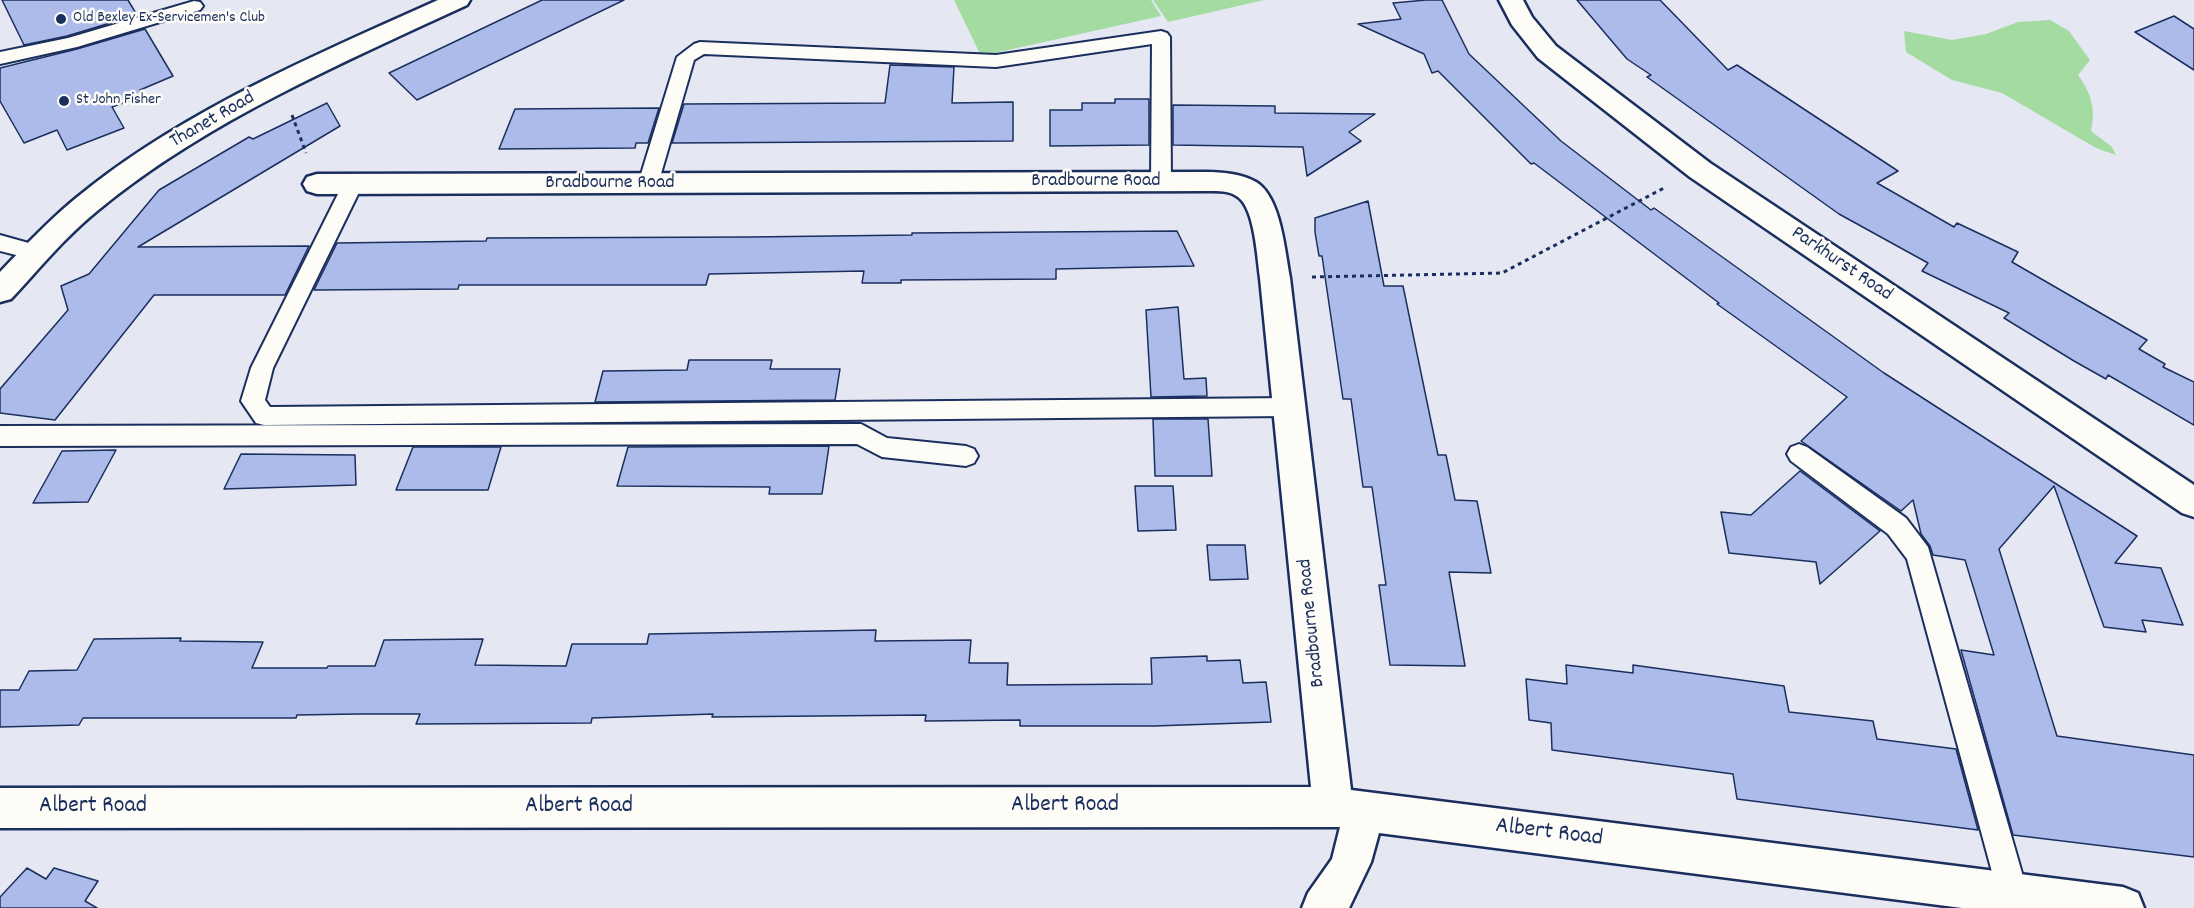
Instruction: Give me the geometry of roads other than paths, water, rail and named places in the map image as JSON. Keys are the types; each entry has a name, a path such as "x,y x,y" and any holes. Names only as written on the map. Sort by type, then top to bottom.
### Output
{"street":[{"name":"Thanet Road","path":"0,291 36,252 96,196 193,129 280,84 458,0"},
{"name":"Parkhurst Road","path":"1511,0 1521,20 1547,52 1700,170 2194,503"},
{"name":"Bradbourne Road","path":"312,171 353,184 1161,182 1226,183 1249,191 1262,212 1275,278 1290,407 1355,856 1339,889 1323,908"},
{"name":"Albert Road","path":"0,808 1348,808 2123,908"}],"lane":[{"path":"0,58 71,43 194,6"},
{"path":"648,184 686,57 700,48 996,61 1161,37 1161,182"},
{"path":"353,184 262,368 253,401 264,416 1290,407"},
{"path":"0,243 36,252"},
{"path":"0,436 861,434 882,447 966,456"},
{"path":"1799,454 1897,526 1919,555 2013,894"}],"place":[{"name":"Old Bexley Ex-Servicemen's Club","path":"61,19"},
{"name":"St John Fisher","path":"64,101"}]}
